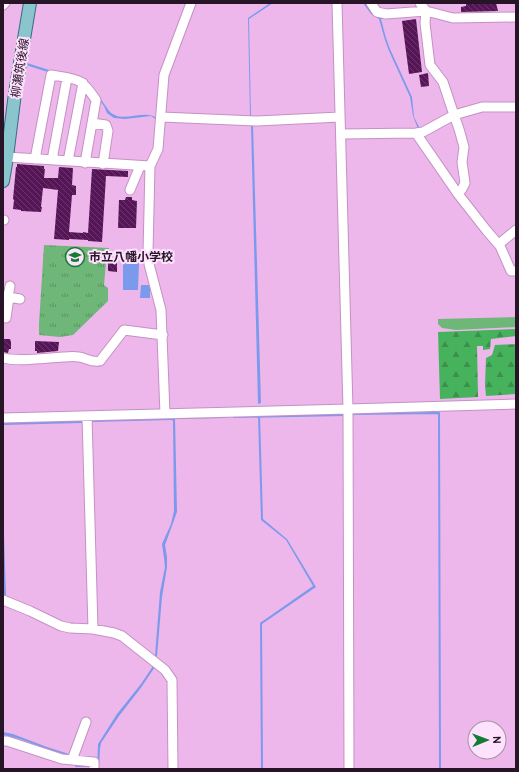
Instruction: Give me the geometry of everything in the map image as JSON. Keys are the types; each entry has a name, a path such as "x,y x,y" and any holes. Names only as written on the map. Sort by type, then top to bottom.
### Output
{"main road":[{"name":"柳瀬筑後線","path":"3,177 30,3"}],"street":[{"path":"165,414 161,310 149,264 150,166 158,149 164,75 191,3"},
{"path":"337,3 348,410 349,769"},
{"path":"370,3 377,12 386,14 423,7 453,18 516,17"},
{"path":"423,7 430,65 443,82 464,147 462,162 465,183 458,194"},
{"path":"35,159 51,75 76,79 88,88 96,100 85,162"},
{"path":"52,160 67,78"},
{"path":"68,161 83,83"},
{"path":"341,134 423,132 454,115 482,107 516,107"},
{"path":"161,117 257,121 340,118"},
{"path":"92,122 106,125 108,131 103,164"},
{"path":"416,133 458,194 486,231 499,244 511,271 516,271"},
{"path":"7,157 150,166"},
{"path":"130,190 140,166"},
{"path":"499,244 516,230"},
{"path":"6,318 7,297 10,286"},
{"path":"7,297 20,299"},
{"path":"3,358 20,359 79,357 98,362 124,330 163,335"},
{"path":"3,418 348,410 516,404"},
{"path":"87,416 93,629"},
{"path":"3,600 61,626 93,629 122,636 165,670 172,680 173,769"},
{"path":"72,760 86,722"},
{"path":"3,741 62,759 94,762 94,769"}],"green space":[{"path":"44,245 109,248 104,285 108,288 108,301 73,335 60,337 39,335"},
{"path":"516,317 516,327 456,330 442,328 438,324 438,319"},
{"path":"516,329 516,336 491,339 490,349 483,350 483,346 477,346 478,397 440,399 438,332"},
{"path":"516,344 516,394 486,396 486,358 492,355 495,345"}],"water":[{"path":"270,3 273,3 249,19 250,116 248,18"},
{"path":"363,3 366,3 374,13 420,15 381,19 390,49 412,97 414,117 420,129 418,129 413,116 410,97 389,51 379,19 371,14"},
{"path":"27,63 49,70 82,77 91,85 109,111 114,115 126,117 151,115 157,118 157,120 151,116 125,119 114,118 107,113 104,106 88,85 26,65"},
{"path":"253,124 261,403 258,404 251,125"},
{"path":"123,262 139,263 138,290 123,290"},
{"path":"141,285 150,285 150,298 140,298"},
{"path":"258,415 260,415 263,519 287,539 316,587 262,624 263,769 261,769 260,623 313,586 286,540 261,520"},
{"path":"175,418 177,512 165,545 167,567 162,597 157,656 155,656 160,592 165,567 162,544 171,524 174,511 173,421 92,422 92,420"},
{"path":"82,421 82,423 3,425 3,423"},
{"path":"153,666 155,667 101,743 99,769 97,769 98,744 117,714"},
{"path":"3,732 13,734 69,754 52,751 20,739 3,735"}],"building":[{"path":"466,3 496,3 498,11 461,12 461,7 466,6"},
{"path":"416,19 422,72 409,74 402,21"},
{"path":"428,73 429,86 421,87 419,75"},
{"path":"17,164 44,166 44,178 58,178 59,167 73,168 72,185 76,186 76,195 72,195 69,232 83,233 88,233 92,169 128,171 128,177 106,176 102,242 54,239 58,190 43,188 41,212 13,209"},
{"path":"126,197 132,197 132,200 137,201 136,228 118,228 119,200 125,200"},
{"path":"108,261 117,261 117,272 108,271"},
{"path":"3,339 10,339 11,349 9,349 8,353 3,352"},
{"path":"35,341 59,342 58,351 37,353 37,351 35,351"}],"waterway":[{"path":"350,414 439,413 440,769"},
{"path":"234,417 346,415"},
{"path":"174,419 226,417"},
{"path":"3,535 5,596"},
{"path":"76,766 88,766"}],"place":[{"name":"市立八幡小学校","path":"75,257"}]}
